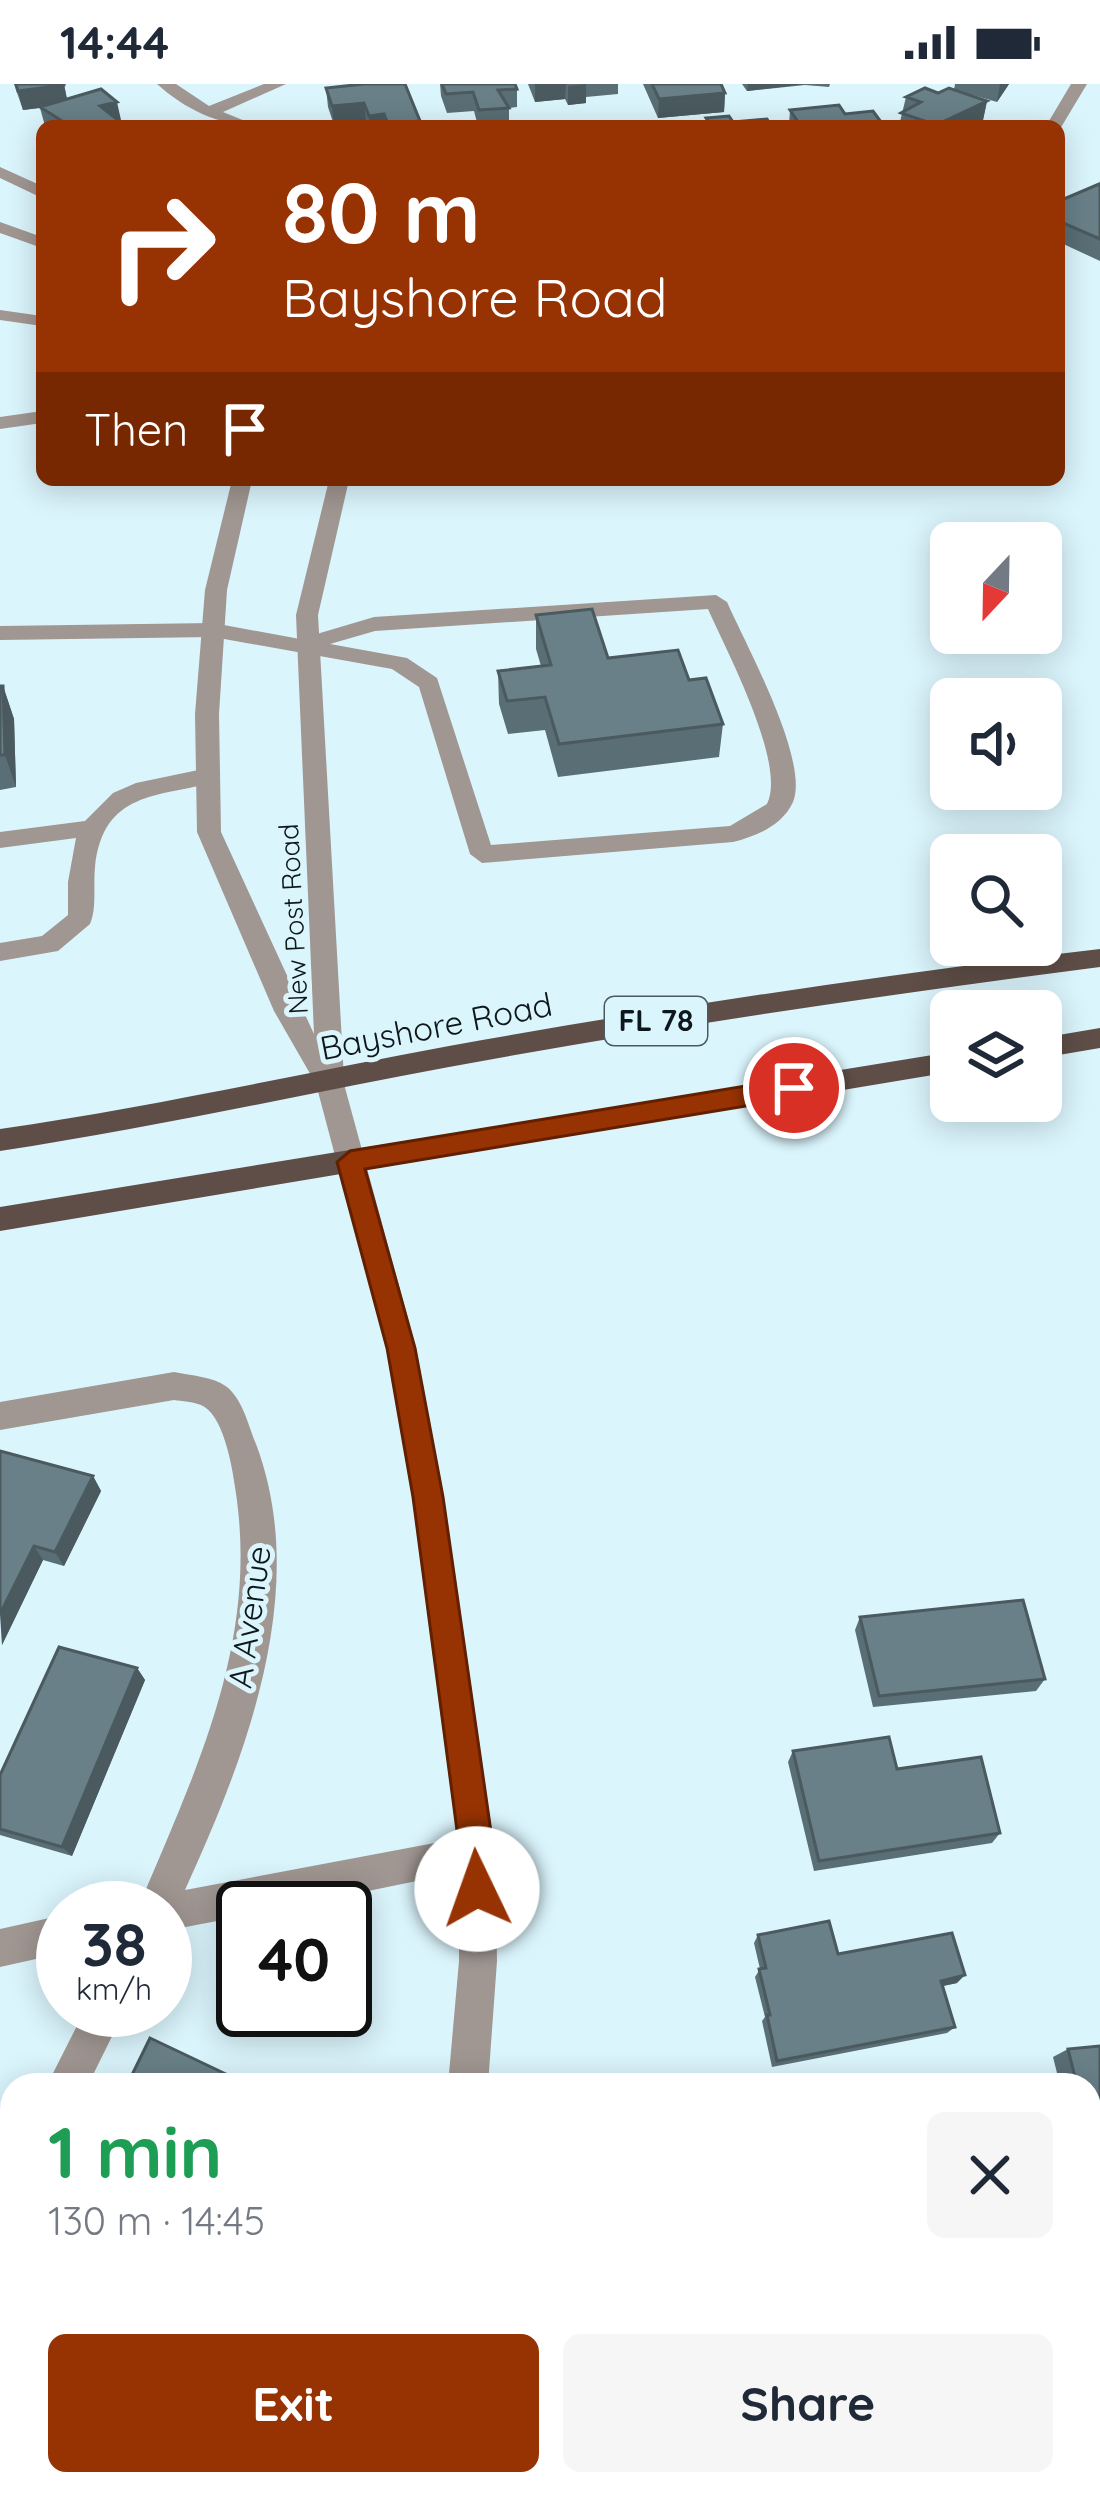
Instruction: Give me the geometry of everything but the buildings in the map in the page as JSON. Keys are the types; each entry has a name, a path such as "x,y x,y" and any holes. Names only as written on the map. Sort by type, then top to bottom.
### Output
{"main road":[{"name":"Bayshore Road","path":"0,1140 825,992 1100,958"},
{"path":"1062,1044 1100,1038"},
{"path":"0,1219 930,1065"}],"street":[{"path":"165,84 208,112 231,120"},
{"path":"208,112 278,84"},
{"path":"1058,120 1079,84"},
{"path":"0,172 36,191"},
{"path":"0,227 36,241"},
{"path":"0,315 36,320"},
{"path":"0,423 36,418"},
{"name":"New Post Road","path":"241,486 216,590 209,832 287,1011 330,1084"},
{"name":"New Post Road","path":"330,1084 308,644 312,587 337,486"},
{"path":"0,633 213,630 399,662 430,683 482,854 733,834 768,817 783,797 785,784 771,734 716,602 374,624 308,644"},
{"path":"0,952 49,944 81,919 84,843 107,805 152,783 208,776"},
{"path":"0,840 93,828"},
{"path":"330,1084 401,1348 428,1497 477,1853 478,1961 469,2073"},
{"name":"A Avenue","path":"0,1416 174,1385 192,1386 225,1405 256,1489 262,1546 245,1674 200,1820 174,1881"},
{"path":"192,1904 477,1853"},
{"path":"0,1948 36,1940"},
{"path":"73,2073 92,2037"}],"route":[{"path":"477,1889 477,1853 428,1497 401,1348 350,1162 794,1088"}]}
